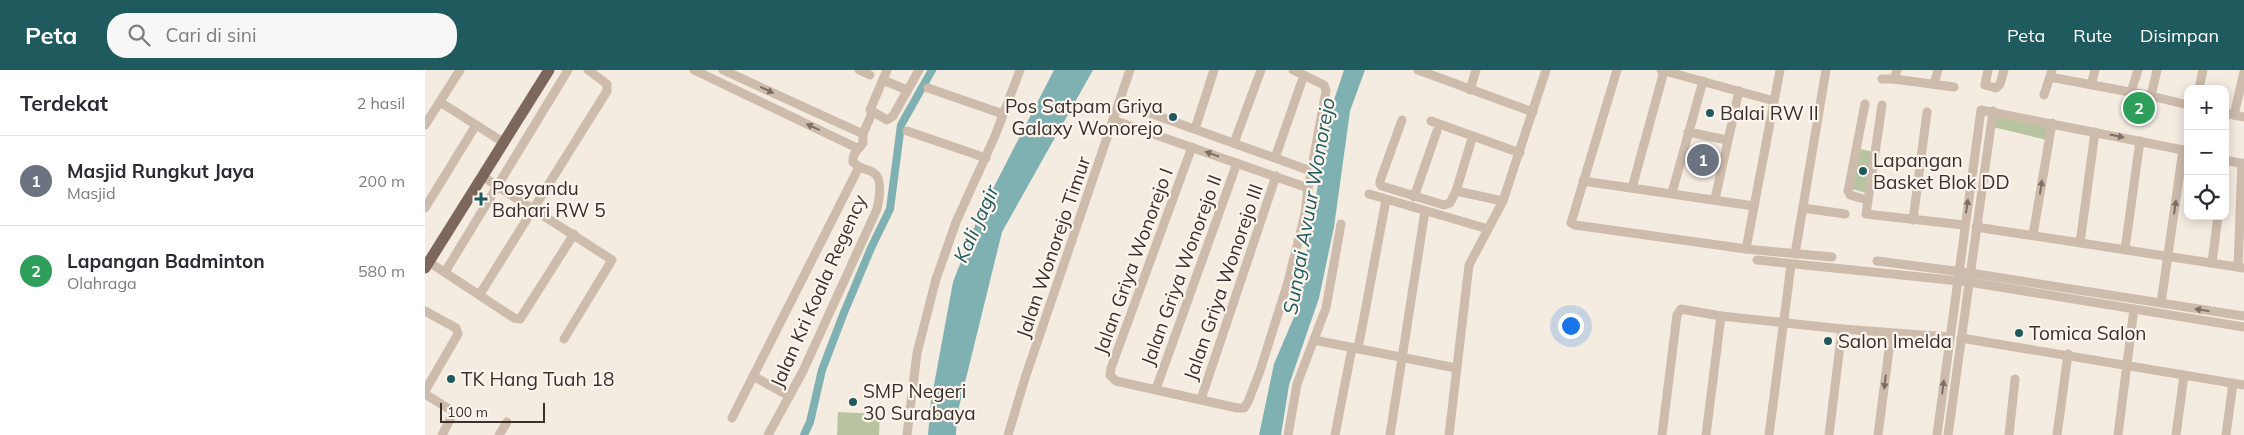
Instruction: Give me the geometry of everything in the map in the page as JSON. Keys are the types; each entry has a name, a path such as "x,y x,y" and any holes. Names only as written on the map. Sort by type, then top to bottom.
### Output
{"main road":[{"path":"427,265 482,176 498,139 549,70"}],"street":[{"path":"425,125 460,70"},
{"path":"445,272 568,70"},
{"path":"480,294 607,91 607,84 588,70"},
{"path":"694,70 857,148"},
{"path":"723,70 863,134"},
{"path":"859,70 870,75"},
{"name":"Jalan Kri Koala Regency","path":"768,435 789,396 877,209 879,199 878,177 874,173 859,167 852,160 857,148 863,143 863,134 887,70"},
{"path":"871,111 887,120 891,119 919,70"},
{"path":"907,435 917,353 936,279 956,222 986,158 1020,70"},
{"name":"Jalan Wonorejo Timur","path":"1009,435 1025,378 1130,70"},
{"path":"1195,130 1214,70"},
{"path":"1234,143 1261,70"},
{"path":"1113,120 1308,188 1325,94 1324,86 1293,70"},
{"path":"1418,70 1533,112"},
{"path":"1470,90 1476,70"},
{"path":"1449,435 1469,265 1503,201 1546,70"},
{"path":"1617,70 1571,222 1575,225 1746,249 1832,257"},
{"path":"1632,188 1662,70 1774,101"},
{"path":"1746,249 1780,70"},
{"path":"1795,254 1826,70"},
{"path":"1934,84 1938,70"},
{"path":"1988,70 1985,85 1996,88 2000,84 2004,70"},
{"path":"2091,85 2095,70"},
{"path":"2131,92 2138,70"},
{"path":"2151,96 2157,70"},
{"path":"2200,85 2203,70"},
{"path":"2244,72 2230,114 2244,117"},
{"path":"2044,95 2051,73 2091,85 2184,104"},
{"path":"1275,158 1304,75"},
{"path":"1882,79 1895,75 1954,87"},
{"path":"883,80 907,90"},
{"path":"1672,193 1703,81"},
{"path":"928,88 1003,114"},
{"path":"1715,199 1739,91"},
{"path":"440,102 498,139"},
{"path":"1119,102 1311,171"},
{"path":"791,116 796,104"},
{"path":"1865,104 1848,191 1850,196 1867,200"},
{"path":"1883,105 1865,211 1869,216 1964,225"},
{"path":"1937,435 1981,110 2184,150"},
{"path":"1948,435 1993,111"},
{"path":"1913,220 1927,112"},
{"path":"1155,134 1161,118"},
{"path":"1402,120 1380,184 1414,197 1447,205 1455,191 1471,142"},
{"path":"1431,121 1520,153"},
{"path":"2033,235 2052,123"},
{"path":"425,208 476,126"},
{"path":"907,131 986,158"},
{"path":"1414,197 1437,131"},
{"path":"1688,132 1727,140"},
{"path":"2080,243 2095,132"},
{"path":"2125,249 2140,141"},
{"name":"Jalan Griya Wonorejo I","path":"1192,147 1111,368 1110,375 1116,381 1244,408 1248,402 1275,324 1305,214 1308,188"},
{"name":"Jalan Griya Wonorejo II","path":"1156,389 1237,162"},
{"path":"2161,303 2184,162"},
{"path":"1977,227 2168,255 2241,268 2243,163 2229,162"},
{"name":"Jalan Kri Koala Regency","path":"733,418 859,167"},
{"path":"482,176 612,260 564,339"},
{"name":"Jalan Griya Wonorejo III","path":"1201,399 1276,176"},
{"path":"1583,181 1755,206"},
{"path":"1455,191 1503,201"},
{"path":"1369,194 1488,229"},
{"path":"1335,435 1386,200"},
{"path":"1803,208 1845,214"},
{"path":"1390,435 1425,211"},
{"path":"2212,263 2217,220"},
{"path":"1288,435 1297,384 1326,308 1341,224"},
{"path":"427,265 445,272 515,318 522,318 574,234"},
{"path":"1757,260 1791,267 1958,276"},
{"path":"1877,261 2134,309 2244,327"},
{"path":"1769,435 1791,267"},
{"path":"1970,278 2244,316"},
{"path":"1662,435 1677,314 1681,309 1721,316 1843,329 1949,337"},
{"path":"2118,435 2134,309"},
{"path":"425,311 456,328 459,334 425,393 454,412 442,435"},
{"path":"1706,435 1721,316"},
{"path":"1829,435 1843,329"},
{"path":"1878,435 1891,334"},
{"path":"1961,338 2068,354 2244,385"},
{"path":"1314,340 1456,368"},
{"path":"2057,435 2068,354"},
{"path":"2176,435 2184,375"},
{"path":"753,376 789,396"},
{"path":"2009,435 2015,379"},
{"path":"2226,435 2233,383"},
{"path":"499,435 507,422"}],"green space":[{"path":"2128,99 2153,104 2150,118 2125,112"},
{"path":"1995,113 2049,124 2047,140 1993,127"},
{"name":"Lapangan Basket Blok DD","path":"1860,149 1874,152 1867,193 1852,189"},
{"path":"838,412 880,414 879,435 837,435"}],"water":[{"name":"Kali Jagir","path":"1054,70 1093,70 1002,232 957,415 956,435 928,435 931,401 953,282 978,218"},
{"name":"Sungai Avuur Wonorejo","path":"1344,70 1365,70 1350,111 1334,227 1319,298 1289,385 1281,435 1259,435 1274,364 1297,310 1330,112"}],"waterway":[{"path":"804,435 810,422 822,370 871,248 890,209 901,125 932,70"}],"place":[{"name":"Lapangan Badminton","path":"2139,108"},
{"name":"Balai RW II","path":"1710,113"},
{"name":"Pos Satpam Griya Galaxy Wonorejo","path":"1173,117"},
{"name":"Masjid Rungkut Jaya","path":"1703,160"},
{"name":"Lapangan Basket Blok DD","path":"1863,171"},
{"name":"Posyandu Bahari RW 5","path":"481,199"},
{"name":"Tomica Salon","path":"2019,333"},
{"name":"Salon Imelda","path":"1828,341"},
{"name":"TK Hang Tuah 18","path":"451,379"},
{"name":"SMP Negeri 30 Surabaya","path":"853,402"}]}
